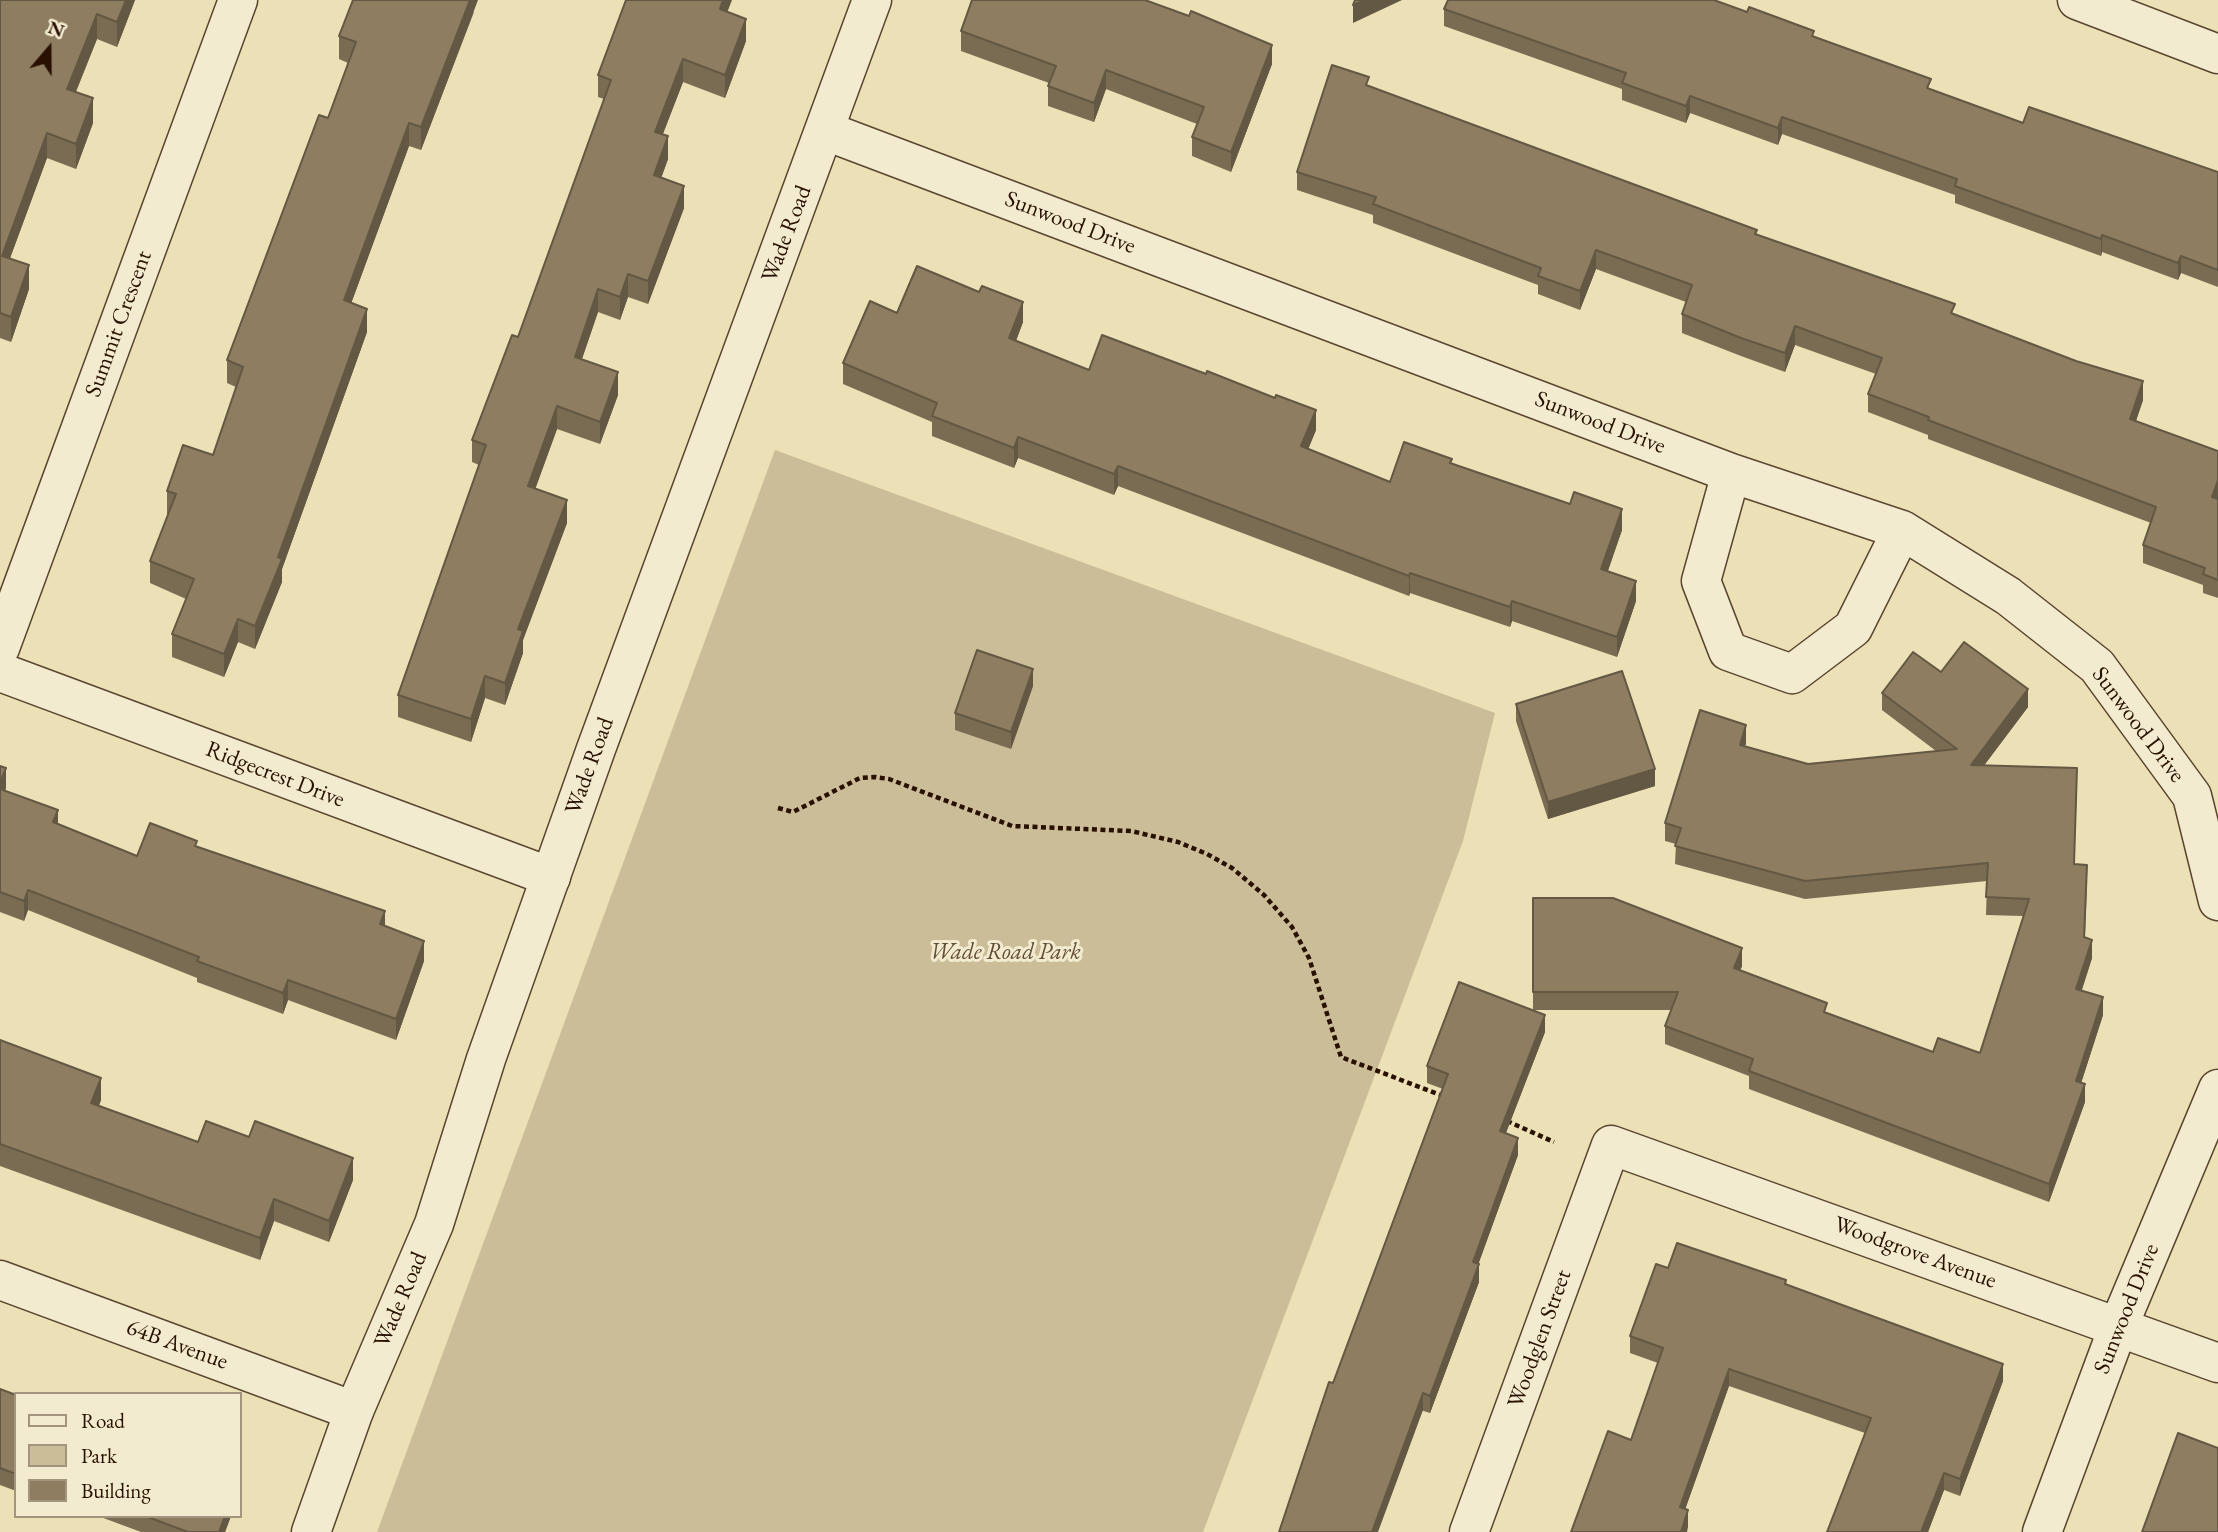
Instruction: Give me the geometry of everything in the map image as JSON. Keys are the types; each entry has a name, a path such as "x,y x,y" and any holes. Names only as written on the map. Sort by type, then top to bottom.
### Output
{"street":[{"name":"Summit Crescent","path":"0,648 237,0"},
{"name":"Wade Road","path":"311,1532 354,1411 433,1224 486,1059 551,877 872,0"},
{"path":"2077,0 2218,54"},
{"name":"Sunwood Drive","path":"826,131 1731,473 1902,530 2008,596 2097,667 2205,792 2218,901"},
{"path":"1731,473 1701,581 1728,651 1792,674 1853,628 1902,530"},
{"name":"Ridgecrest Drive","path":"0,672 551,877"},
{"name":"Sunwood Drive","path":"2042,1532 2119,1325 2218,1089"},
{"name":"Woodgrove Avenue","path":"1611,1145 2119,1325 2218,1363"},
{"name":"Woodglen Street","path":"1469,1532 1611,1145"},
{"name":"64B Avenue","path":"0,1280 354,1411"}],"path":[{"path":"778,808 793,812 860,778 875,777 889,779 1012,826 1131,831 1178,842 1207,854 1232,868 1264,895 1292,928 1309,958 1341,1057 1451,1100"},
{"path":"1500,1118 1554,1142"}],"green space":[{"name":"Wade Road Park","path":"775,450 1495,713 1463,841 1203,1532 377,1532"}],"building":[{"path":"0,0 126,0 117,22 97,14 67,89 93,98 76,144 47,133 2,256 29,265 11,317 0,313"},
{"path":"353,0 470,0 421,127 409,123 344,300 367,309 278,557 282,559 255,626 238,619 224,654 172,634 194,579 150,561 176,494 167,491 183,445 213,455 243,367 227,360 319,115 328,118 356,42 339,36"},
{"path":"626,0 723,0 720,9 746,19 725,75 683,59 655,132 668,136 654,175 684,186 648,281 628,274 620,297 598,289 575,357 618,372 600,422 557,406 528,486 567,500 518,629 523,631 505,683 485,676 471,719 398,695 486,445 472,440 512,335 518,337 611,80 598,75"},
{"path":"972,0 1145,0 1189,16 1191,11 1272,45 1231,152 1192,137 1204,107 1106,70 1094,103 1048,86 1056,66 961,31"},
{"path":"1448,0 1714,0 1747,12 1749,7 1814,31 1812,36 1931,79 1927,88 2023,123 2029,107 2218,172 2218,270 2181,256 2178,263 2102,235 2101,239 1955,186 1957,179 1782,117 1778,128 1690,96 1686,106 1622,83 1626,73 1444,9"},
{"path":"1332,65 1369,77 1366,85 1757,230 1755,234 1955,304 1951,313 2076,361 2143,381 2130,419 2218,451 2218,480 2212,497 2218,499 2218,580 2203,574 2205,568 2143,545 2156,507 1928,420 1929,417 1868,394 1882,358 1795,326 1785,353 1741,338 1682,314 1692,285 1596,250 1580,291 1538,276 1541,268 1373,204 1376,197 1297,172"},
{"path":"917,266 979,292 982,286 1023,302 1009,338 1089,370 1102,335 1206,374 1207,371 1275,398 1276,395 1316,410 1301,446 1390,482 1404,442 1452,459 1450,463 1570,504 1574,492 1622,509 1601,569 1636,581 1617,637 1512,601 1510,607 1410,573 1409,576 1118,466 1114,474 1018,437 1014,448 932,416 937,403 843,363 870,301 897,313"},
{"path":"1964,642 2028,689 1971,765 2077,768 2074,864 2087,865 2084,937 2092,940 2076,989 2103,997 2076,1081 2085,1084 2049,1184 1749,1071 1753,1059 1665,1026 1678,992 1533,992 1533,898 1613,898 1742,948 1734,968 1827,1003 1824,1012 1933,1052 1938,1038 1980,1053 2029,899 1986,897 1988,863 1805,881 1675,846 1681,828 1665,823 1700,710 1746,725 1740,745 1808,764 1957,749 1882,693 1913,652 1941,672"},
{"path":"977,650 1033,669 1011,732 955,713"},
{"path":"1622,671 1655,769 1548,802 1516,704"},
{"path":"0,766 6,768 0,783"},
{"path":"0,789 58,810 53,822 137,856 150,823 197,841 195,846 385,911 380,924 424,941 396,1019 288,980 283,993 197,961 199,957 28,890 24,901 0,892"},
{"path":"1459,982 1545,1015 1500,1131 1518,1138 1473,1262 1479,1264 1430,1396 1423,1393 1372,1532 1279,1532 1329,1382 1333,1383 1448,1074 1427,1066"},
{"path":"0,1040 101,1078 91,1103 198,1142 206,1121 249,1137 255,1121 353,1158 329,1221 274,1199 260,1238 0,1144"},
{"path":"1677,1243 1786,1280 1785,1284 2003,1364 1960,1479 1944,1473 1921,1532 1827,1532 1871,1418 1729,1369 1680,1507 1688,1510 1681,1532 1571,1532 1608,1431 1631,1440 1663,1348 1630,1336 1656,1264 1668,1268"},
{"path":"0,1389 14,1394 14,1473 0,1468"},
{"path":"2178,1433 2218,1448 2218,1532 2142,1532"},
{"path":"150,1518 224,1518 219,1532 188,1532"}]}
